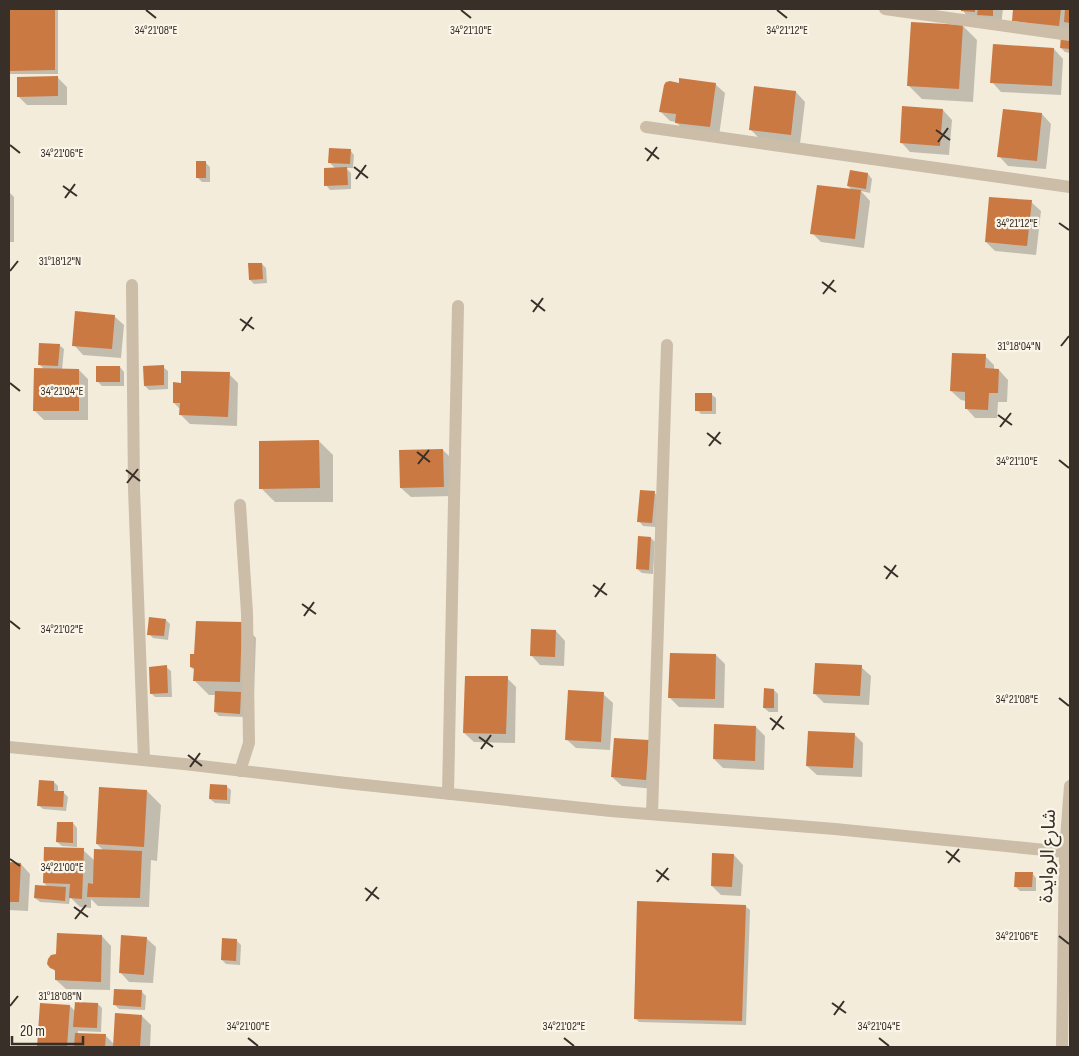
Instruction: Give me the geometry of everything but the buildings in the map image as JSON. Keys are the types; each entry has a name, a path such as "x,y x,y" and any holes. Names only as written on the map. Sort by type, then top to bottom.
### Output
{"street":[{"path":"885,9 1070,35"},
{"path":"646,127 1070,187"},
{"path":"132,285 134,489 144,760"},
{"path":"448,794 458,306"},
{"path":"652,814 667,345"},
{"path":"240,505 247,613 249,743 240,770"},
{"path":"9,747 240,770 448,794 1065,852"},
{"name":"شارع الروايدة","path":"1062,1047 1065,852 1070,786"}]}
